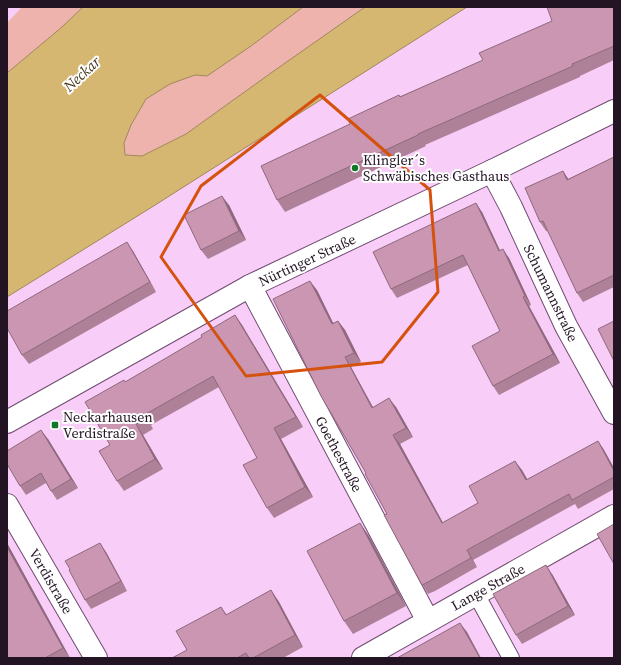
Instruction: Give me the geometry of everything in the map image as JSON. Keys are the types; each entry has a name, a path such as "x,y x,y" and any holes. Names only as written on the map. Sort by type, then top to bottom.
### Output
{"street":[{"name":"Nürtinger Straße","path":"7,422 250,286 492,171 614,111"},
{"name":"Schumannstraße","path":"492,171 566,326 614,413"},
{"name":"Goethestraße","path":"250,286 428,621"},
{"name":"Verdistraße","path":"7,505 96,658"},
{"name":"Lange Straße","path":"363,658 614,516"}],"lane":[{"path":"476,594 511,658"}],"highlighted area":[{"path":"320,95 430,190 438,292 382,362 246,376 161,257 201,186"}],"shaded area":[{"path":"22,7 83,7 62,27 7,73 7,23"},
{"path":"303,7 365,7 186,134 142,156 125,155 124,143 131,125 146,99 170,84 195,75 207,76 251,46"}],"water":[{"name":"Neckar","path":"83,7 303,7 251,46 207,76 195,75 170,84 146,99 131,125 124,143 125,155 142,156 186,134 365,7 467,7 7,297 7,73 62,27"}],"building":[{"path":"547,7 614,7 614,46 572,64 573,66 418,134 277,200 261,166 350,124 348,119 399,95 400,97 483,60 479,53 552,21"},
{"path":"614,157 614,275 577,293 543,221 540,222 525,188 563,171 567,180"},
{"path":"222,196 239,231 201,250 184,215"},
{"path":"476,203 499,251 503,249 525,296 523,297 553,354 493,386 472,346 500,331 463,255 391,289 373,252"},
{"path":"127,242 150,282 22,355 7,328 7,311"},
{"path":"310,281 332,324 338,321 354,353 345,357 372,408 389,398 406,428 393,435 442,523 478,503 469,486 515,461 526,480 598,441 614,471 614,477 572,500 569,494 467,550 471,558 422,585 384,515 387,514 365,474 366,473 321,396 273,299"},
{"path":"235,315 296,417 274,428 305,487 267,508 243,465 257,458 213,376 144,415 146,419 136,424 155,459 117,481 99,451 110,445 85,402 124,380 125,382 202,337 201,335"},
{"path":"614,321 614,361 598,329"},
{"path":"41,430 71,479 51,491 41,473 20,486 7,464 7,451"},
{"path":"360,523 397,593 344,621 307,551"},
{"path":"614,524 614,564 597,534"},
{"path":"100,543 121,581 85,600 65,561"},
{"path":"7,547 63,648 45,658 7,658"},
{"path":"546,565 568,606 516,635 493,594"},
{"path":"271,590 295,635 253,658 249,658 246,653 237,658 172,658 187,650 176,631 221,607 226,615"},
{"path":"460,623 480,658 397,658"}],"place":[{"name":"Klingler´s Schwäbisches Gasthaus","path":"355,168"},
{"name":"Neckarhausen Verdistraße","path":"55,425"}]}
